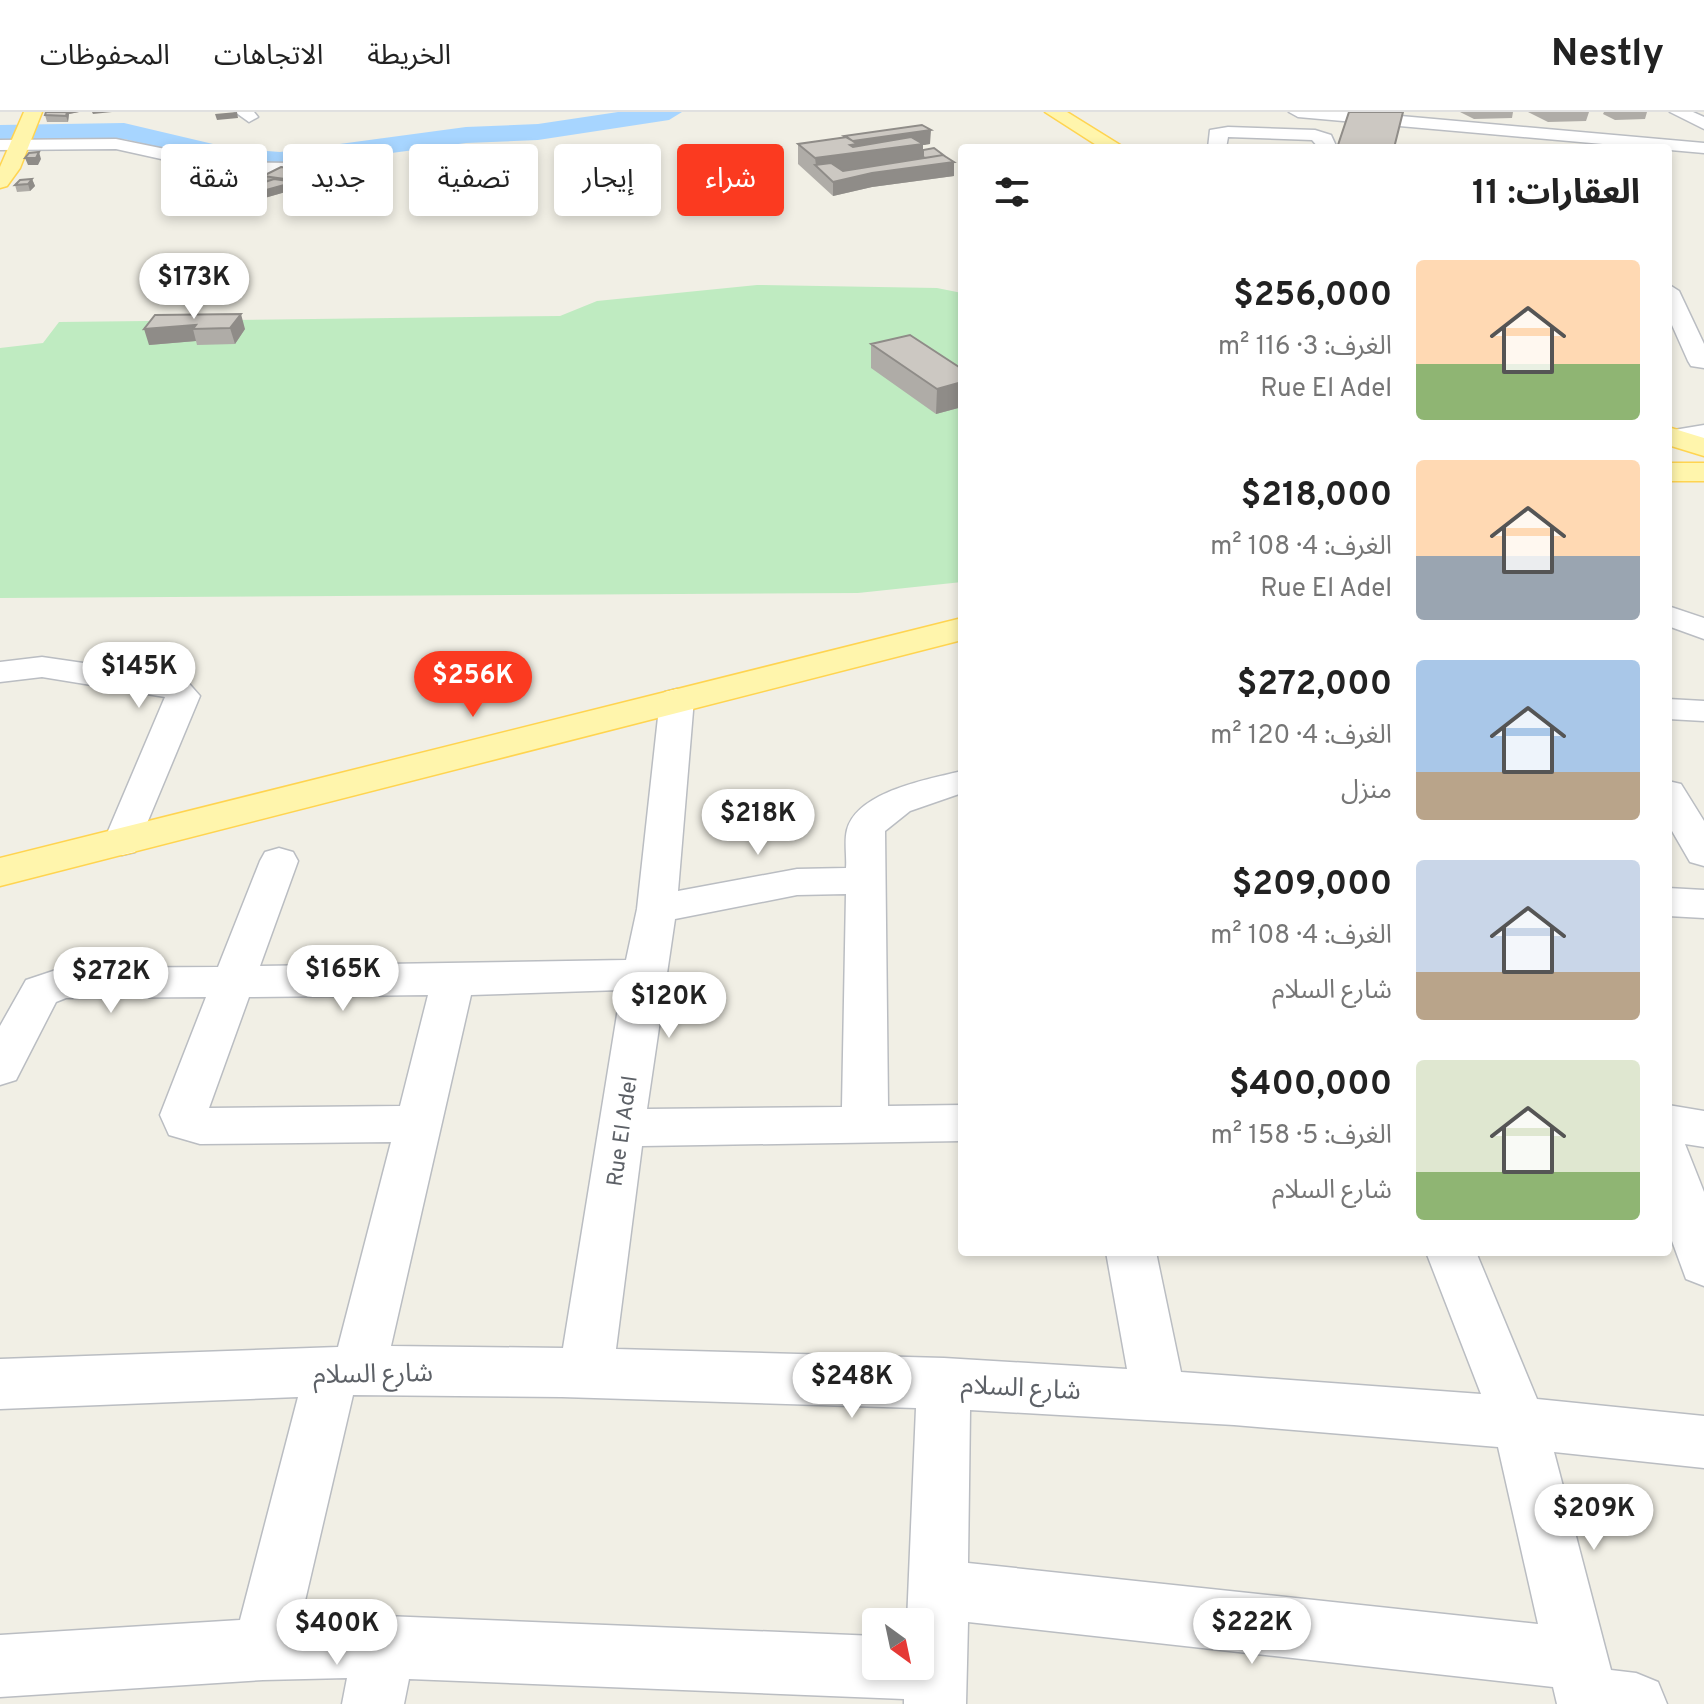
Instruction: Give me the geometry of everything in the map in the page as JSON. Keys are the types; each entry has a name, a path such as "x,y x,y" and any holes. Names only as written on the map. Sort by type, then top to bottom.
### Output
{"main road":[{"path":"1057,114 1108,144"},
{"path":"0,182 21,130"},
{"path":"1678,435 1704,447"},
{"path":"0,872 958,630"}],"street":[{"path":"1298,112 1616,144"},
{"path":"1679,112 1704,124"},
{"path":"21,130 116,144 229,168 283,169"},
{"path":"1217,144 1216,134 1228,132 1315,135 1325,139 1327,144"},
{"path":"1672,147 1704,148"},
{"path":"1672,300 1700,361 1704,361"},
{"path":"1672,617 1704,629"},
{"path":"0,672 42,667 173,686 183,696 122,843"},
{"name":"Rue El Adel","path":"586,1373 644,974 657,909 677,699"},
{"path":"1672,709 1704,711"},
{"path":"865,1126 863,881 866,829 873,819 902,800 958,783"},
{"path":"1672,801 1690,844"},
{"path":"279,861 183,1115 185,1122 200,1126 417,1124"},
{"path":"657,909 797,882 836,879 863,881"},
{"path":"1672,902 1704,904"},
{"path":"0,1068 36,998 50,987 74,982 453,980 644,974"},
{"path":"263,1649 417,1124 453,980"},
{"path":"622,1128 958,1123"},
{"path":"1672,1124 1704,1129"},
{"path":"1672,1168 1704,1264"},
{"path":"1132,1256 1158,1393"},
{"path":"936,1589 1597,1692 1519,1421 1453,1256"},
{"name":"شارع السلام","path":"0,1384 345,1372 586,1373 944,1383 1158,1393 1519,1421 1704,1442"},
{"path":"0,1666 263,1649 379,1676 935,1687 944,1383"}],"green space":[{"path":"757,285 937,288 958,292 958,582 858,593 0,598 0,348 43,343 59,322 560,316 597,301"}],"water":[{"path":"84,127 136,130 202,144 161,145 114,134 0,136 0,131"}],"building":[{"path":"46,112 67,112 66,116 45,115"},
{"path":"1349,112 1403,112 1395,144 1338,144"},
{"path":"922,125 931,130 853,141 844,136"},
{"path":"847,137 857,144 850,145 853,147 911,137 923,144 815,158 798,144"},
{"path":"934,148 946,157 923,157 923,150"},
{"path":"39,152 36,158 25,158 29,153"},
{"path":"943,155 954,162 872,173 833,182 815,165 831,163 843,171"},
{"path":"283,167 283,179 267,177"},
{"path":"32,179 28,184 15,185 20,180"},
{"path":"283,180 283,185 267,190 267,181"},
{"path":"241,314 230,328 193,329 196,325 144,329 155,315"},
{"path":"910,335 958,366 958,383 937,389 871,344"}],"waterway":[{"path":"0,133 124,131 230,156 280,160 466,135 538,132 669,112"}]}
